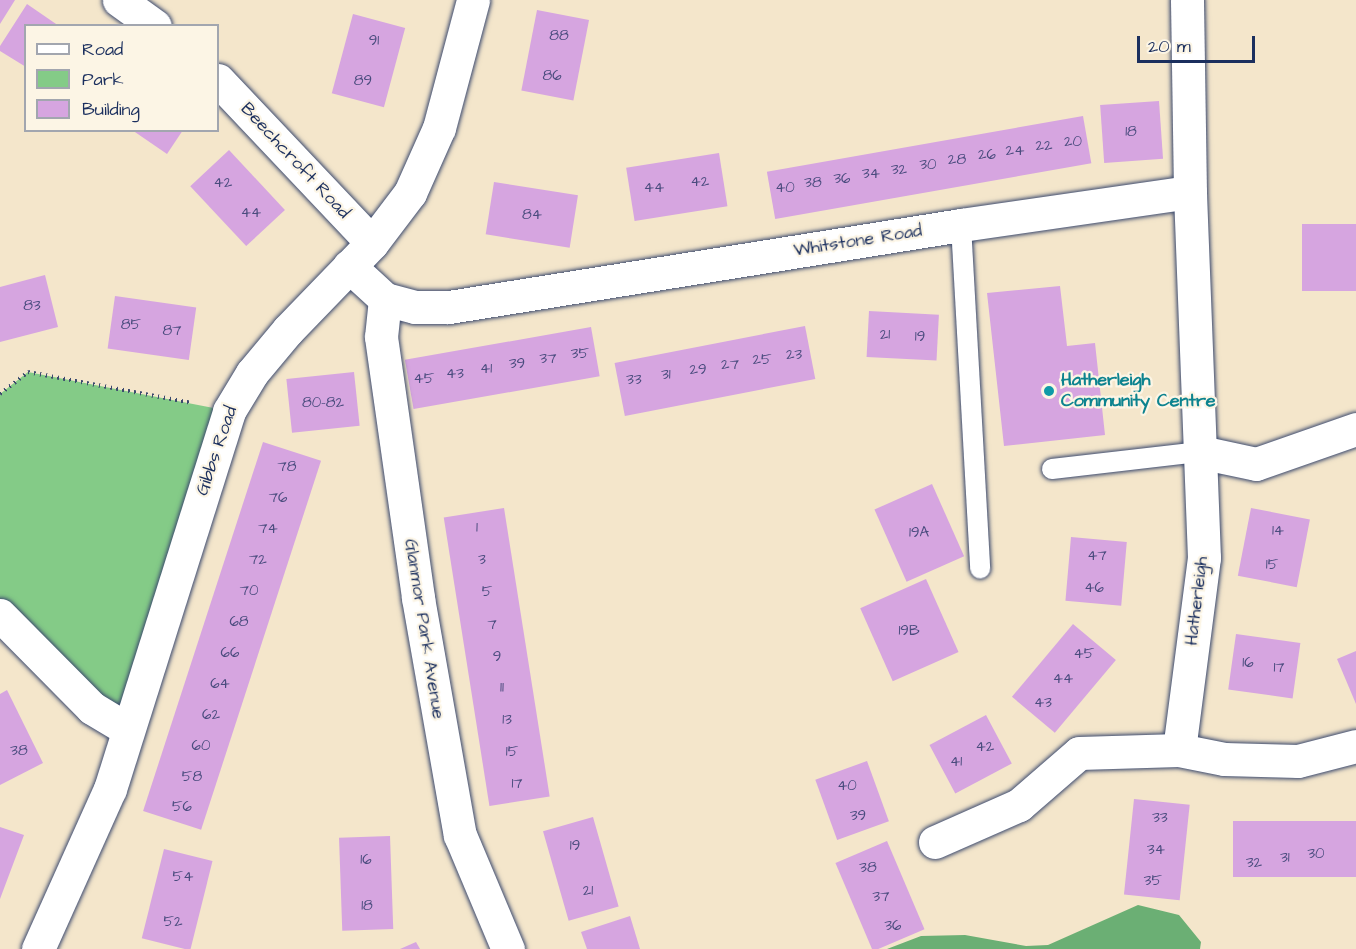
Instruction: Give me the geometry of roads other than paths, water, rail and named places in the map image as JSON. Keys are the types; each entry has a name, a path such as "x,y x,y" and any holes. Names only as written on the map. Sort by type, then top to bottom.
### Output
{"street":[{"path":"119,0 152,24"},
{"name":"Gibbs Road","path":"38,949 110,789 229,411 252,373 372,243 410,193 439,128 473,0"},
{"path":"1187,0 1190,192"},
{"name":"Beechcroft Road","path":"219,81 372,243"},
{"name":"Whitstone Road","path":"349,266 385,299 415,307 449,307 960,225 1190,192"},
{"name":"Hatherleigh","path":"1179,750 1204,558 1190,192"},
{"name":"Glanmor Park Avenue","path":"385,299 381,337 386,373 418,598 460,836 508,949"},
{"path":"1200,452 1256,464 1356,429"},
{"path":"0,615 92,708 128,729"},
{"path":"935,842 1019,805 1079,753 1179,750 1224,759 1298,761 1356,746"}],"lane":[{"path":"960,225 980,567"},
{"path":"1052,469 1200,452"}],"place":[{"name":"Hatherleigh Community Centre","path":"1049,391"}]}
